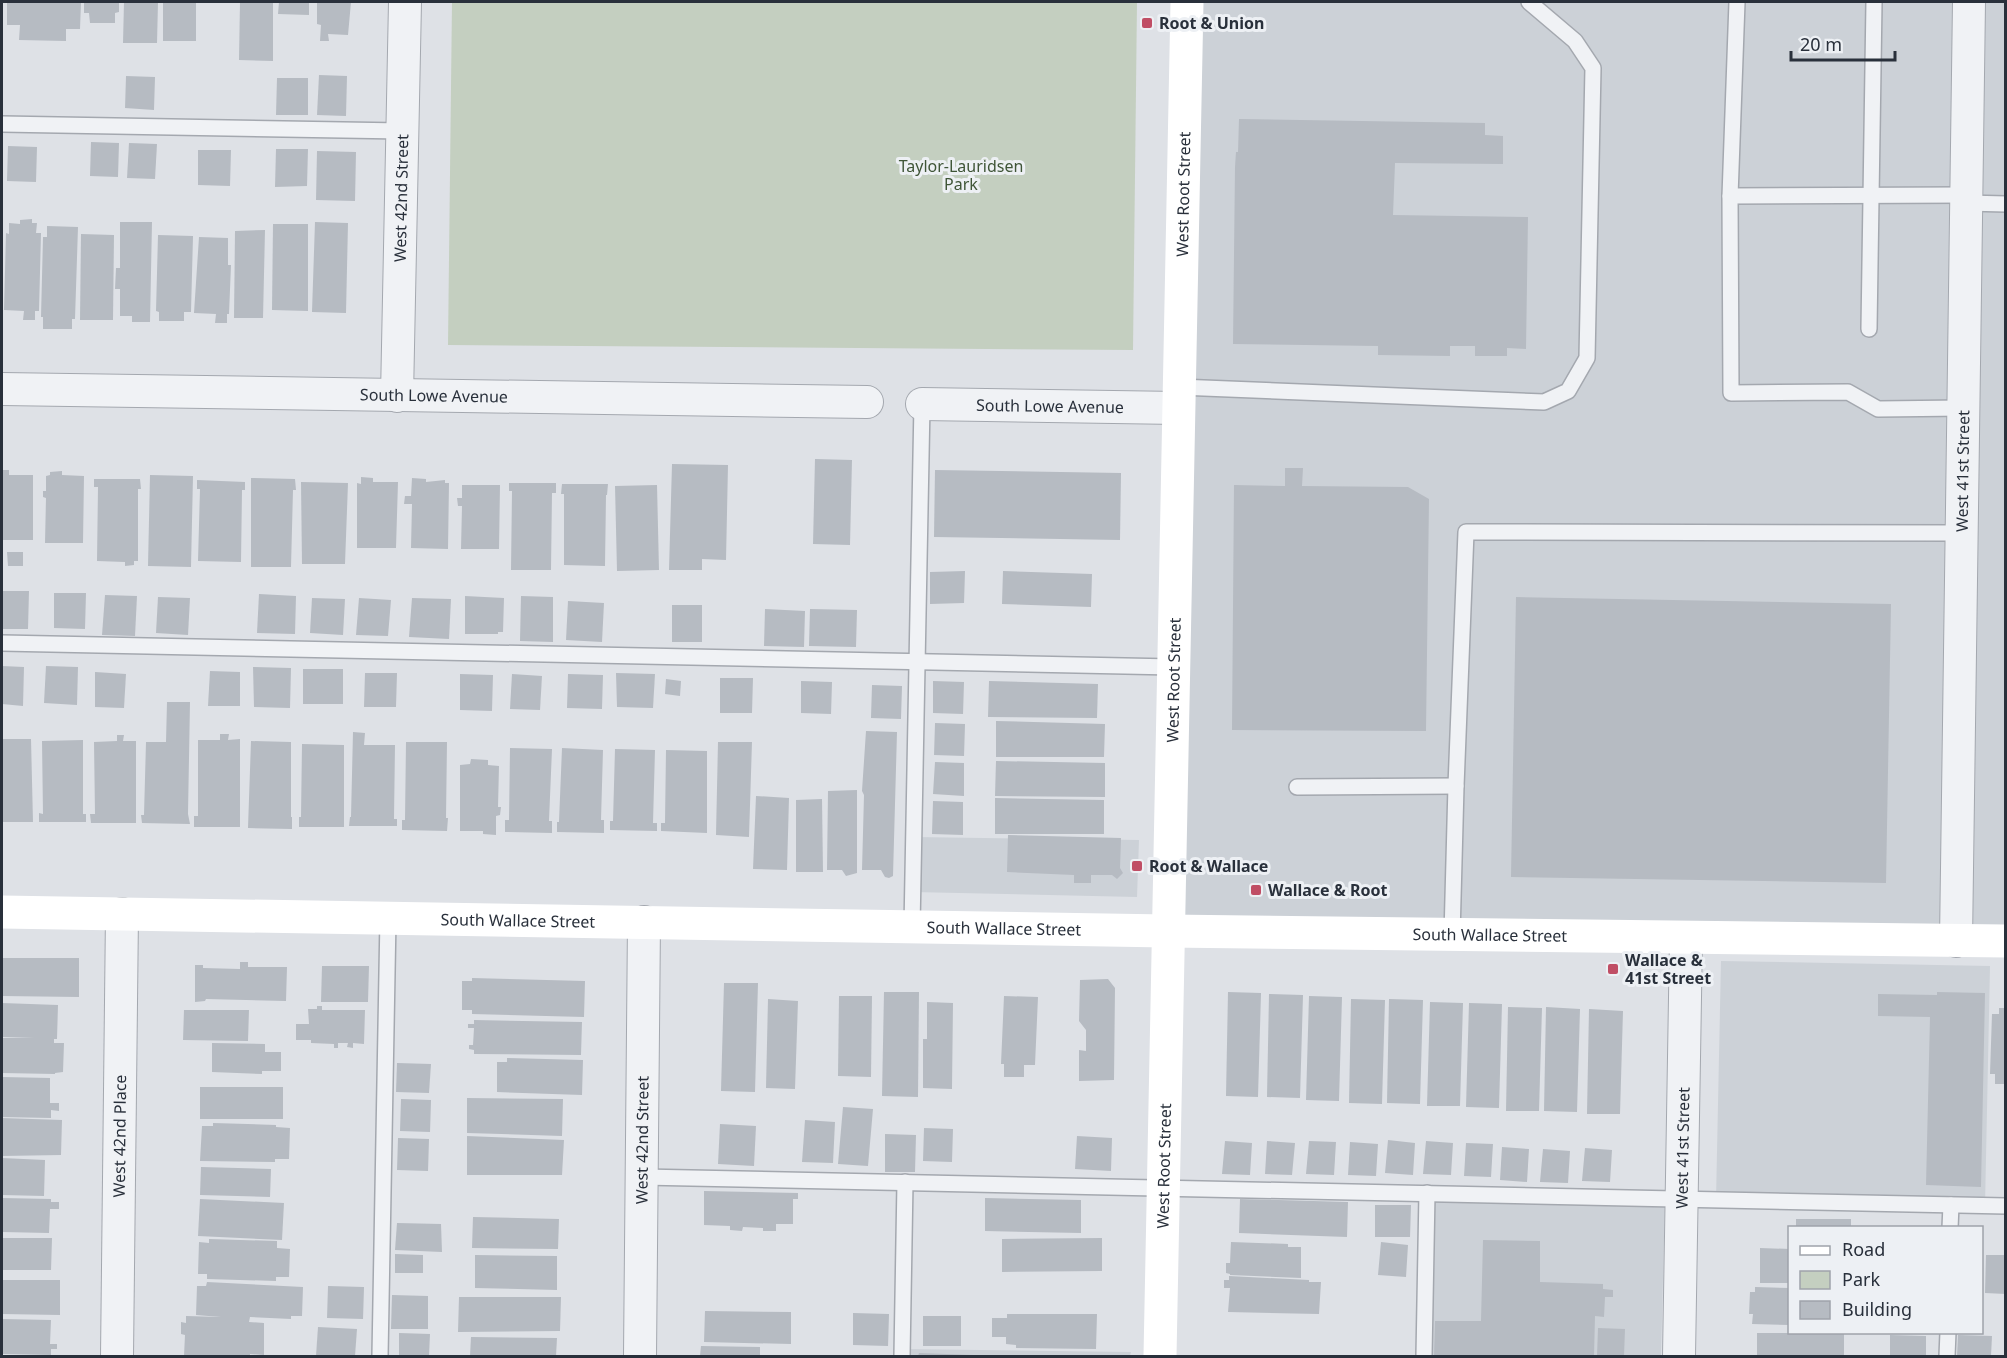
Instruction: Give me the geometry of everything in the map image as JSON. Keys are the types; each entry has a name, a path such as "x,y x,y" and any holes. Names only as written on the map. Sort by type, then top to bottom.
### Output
{"street":[{"name":"West 42nd Street","path":"397,396 405,2"},
{"name":"West Root Street","path":"1160,1356 1187,2"},
{"name":"West 41st Street","path":"1956,941 1969,2"},
{"name":"South Lowe Avenue","path":"2,389 867,402"},
{"name":"South Lowe Avenue","path":"922,404 1178,398"},
{"name":"South Wallace Street","path":"2,912 1167,931 2006,941"},
{"name":"West 42nd Place","path":"117,1356 122,914"},
{"name":"West 42nd Street","path":"640,1356 644,922"},
{"name":"West 41st Street","path":"1679,1356 1686,938"}],"lane":[{"path":"1178,398 1544,402 1568,391 1587,358 1593,68 1575,41 1529,2"},
{"path":"1737,2 1730,196 1731,393 1848,392 1878,409 1963,408"},
{"path":"1869,329 1874,2"},
{"path":"2,124 402,131"},
{"path":"1730,196 1871,195 1966,199 2006,204"},
{"path":"912,927 922,404"},
{"path":"1452,935 1466,532 1962,533"},
{"path":"2,643 1173,668"},
{"path":"1297,787 1456,786"},
{"path":"380,1356 388,918"},
{"path":"642,1177 2006,1206"},
{"path":"903,1356 905,1182"},
{"path":"1424,1356 1427,1193"},
{"path":"1950,1226 1951,1205"},
{"path":"1947,1356 1948,1334"}],"shaded area":[{"path":"1183,2 2005,2 2005,955 1165,931"},
{"path":"914,837 1139,840 1137,897 912,892"},
{"path":"1721,961 1990,966 1985,1206 1716,1200"},
{"path":"1427,1193 1665,1199 1661,1356 1424,1356"},
{"path":"903,1349 1131,1352 1130,1356 902,1356"}],"green space":[{"name":"Taylor-Lauridsen Park","path":"452,2 1137,2 1133,350 448,345"}],"building":[{"path":"7,2 81,2 80,29 66,29 66,41 19,40 20,25 7,25"},
{"path":"84,2 119,2 119,12 115,13 115,23 90,23 89,13 84,13"},
{"path":"124,2 158,2 157,43 123,43"},
{"path":"163,2 196,2 196,41 163,41"},
{"path":"240,2 273,2 273,61 239,60"},
{"path":"279,2 309,2 309,15 278,14"},
{"path":"317,2 351,2 348,35 328,34 329,41 320,41 321,25 317,24"},
{"path":"319,75 347,76 346,116 317,115"},
{"path":"126,76 155,77 154,110 125,108"},
{"path":"277,78 308,78 308,115 276,115"},
{"path":"1239,119 1485,123 1485,135 1503,136 1503,164 1395,163 1393,215 1528,217 1526,349 1507,348 1507,356 1475,356 1475,346 1450,346 1450,356 1378,355 1378,346 1233,344 1235,167"},
{"path":"91,142 119,143 118,177 90,176"},
{"path":"129,143 157,144 155,179 127,178"},
{"path":"8,146 37,147 36,182 7,181"},
{"path":"276,149 308,149 307,186 275,187"},
{"path":"198,150 231,150 230,186 198,185"},
{"path":"317,151 356,152 355,201 316,200"},
{"path":"32,219 32,223 37,223 36,233 41,233 39,311 35,311 35,320 23,320 24,311 4,310 6,233 9,234 9,223 20,224 20,220"},
{"path":"120,222 152,222 150,322 132,322 132,316 120,316 120,289 115,289 116,268 120,268"},
{"path":"315,222 348,223 346,313 312,312"},
{"path":"273,224 308,224 308,311 272,310"},
{"path":"47,226 78,227 75,319 72,319 72,329 43,329 43,317 41,317 43,237 47,237"},
{"path":"265,230 263,318 234,318 235,231"},
{"path":"81,234 114,235 113,320 80,320"},
{"path":"158,235 193,236 191,312 184,312 184,321 159,321 159,312 156,311"},
{"path":"199,237 228,238 228,265 231,265 227,323 215,323 216,314 194,313"},
{"path":"815,459 852,460 850,545 813,544"},
{"path":"672,464 728,465 726,560 702,559 702,570 669,570"},
{"path":"1285,468 1303,468 1302,486 1408,487 1429,499 1426,731 1232,730 1234,485 1285,486"},
{"path":"2,470 9,470 9,475 33,475 33,540 2,540"},
{"path":"935,470 1121,473 1120,540 934,537"},
{"path":"62,471 62,475 84,476 83,543 45,543 46,498 43,497 43,491 46,491 46,476 50,475 50,472"},
{"path":"150,475 193,476 191,567 148,566"},
{"path":"361,477 373,478 373,482 398,482 396,548 357,548 357,483 361,484"},
{"path":"251,478 295,479 291,567 251,567"},
{"path":"412,478 426,479 426,482 445,480 445,483 449,483 448,549 411,548 412,504 404,504 405,496 411,496"},
{"path":"94,479 140,479 138,561 134,561 134,565 125,566 125,562 97,561 98,487 94,487"},
{"path":"197,480 245,482 245,490 242,490 241,562 198,561 200,489 197,489"},
{"path":"301,482 348,483 345,564 302,564"},
{"path":"509,483 556,483 556,493 552,493 551,570 511,570 512,491 509,491"},
{"path":"562,484 608,484 605,566 564,565"},
{"path":"462,485 500,485 499,549 461,549 462,506 458,506 457,498 462,498"},
{"path":"657,485 659,570 617,571 615,486"},
{"path":"7,552 23,552 23,566 8,566"},
{"path":"965,571 964,603 930,604 930,572"},
{"path":"1003,571 1092,574 1091,607 1002,604"},
{"path":"2,591 29,591 28,629 2,629"},
{"path":"54,593 86,593 85,629 54,628"},
{"path":"259,594 296,596 295,634 257,633"},
{"path":"105,595 137,596 135,636 102,635"},
{"path":"465,596 504,598 503,632 465,634"},
{"path":"521,596 553,597 553,642 520,641"},
{"path":"158,597 190,598 188,635 156,633"},
{"path":"1516,597 1891,604 1886,883 1511,877"},
{"path":"312,598 345,599 343,635 310,633"},
{"path":"359,598 391,600 388,636 356,635"},
{"path":"412,598 451,599 449,639 409,637"},
{"path":"568,601 604,603 602,642 566,640"},
{"path":"672,605 702,605 702,642 672,642"},
{"path":"765,609 805,611 804,647 764,646"},
{"path":"810,609 857,610 856,647 809,646"},
{"path":"2,666 24,667 23,706 2,704"},
{"path":"46,666 78,667 77,705 44,703"},
{"path":"253,667 291,668 290,708 254,707"},
{"path":"303,669 343,669 343,704 303,704"},
{"path":"210,671 240,672 240,706 208,706"},
{"path":"95,672 126,674 124,708 95,707"},
{"path":"365,673 397,673 396,707 364,707"},
{"path":"616,673 655,674 653,708 617,707"},
{"path":"460,674 493,675 492,711 460,710"},
{"path":"512,674 542,676 540,710 510,709"},
{"path":"568,674 603,675 602,709 567,708"},
{"path":"720,678 753,678 752,713 720,713"},
{"path":"666,679 681,681 680,696 665,694"},
{"path":"801,681 832,682 831,714 801,713"},
{"path":"933,681 964,682 963,714 933,713"},
{"path":"989,681 1098,684 1097,718 988,717"},
{"path":"872,685 902,686 901,719 871,718"},
{"path":"167,702 190,702 188,814 190,824 142,823 146,742 166,742"},
{"path":"996,721 1105,724 1104,757 996,757"},
{"path":"935,723 965,724 964,756 934,755"},
{"path":"866,731 897,732 893,876 889,878 885,877 881,870 862,870 864,795 862,791"},
{"path":"353,732 365,733 364,745 395,745 394,819 397,819 397,826 349,826"},
{"path":"220,734 229,734 228,740 240,739 240,827 194,827 194,816 198,816 198,740 220,740"},
{"path":"117,735 124,735 123,741 136,741 136,823 91,823 90,814 95,814 94,742 117,741"},
{"path":"2,739 31,739 33,822 2,822"},
{"path":"83,740 83,814 86,814 86,822 39,822 39,813 43,814 42,741"},
{"path":"251,741 291,742 292,829 248,828"},
{"path":"406,742 447,742 447,831 402,830 402,820 405,820"},
{"path":"718,742 752,742 749,837 716,835"},
{"path":"302,744 344,745 344,827 299,827"},
{"path":"510,748 552,749 549,821 552,821 552,833 505,832 505,820 509,820"},
{"path":"562,748 603,750 601,820 604,820 604,833 557,832"},
{"path":"615,749 655,750 653,823 657,823 657,831 610,830 610,821 613,821"},
{"path":"666,750 707,751 707,833 661,831 661,823 665,823"},
{"path":"471,759 488,760 488,765 499,766 498,807 501,807 500,815 496,816 496,835 483,834 483,831 460,831 460,765 470,764"},
{"path":"996,761 1105,763 1105,797 995,796"},
{"path":"935,762 964,763 964,796 933,794"},
{"path":"857,790 857,873 846,876 842,870 827,870 828,791"},
{"path":"756,796 789,798 787,870 753,869"},
{"path":"995,798 1104,800 1104,834 995,834"},
{"path":"822,799 823,872 796,872 796,800"},
{"path":"933,801 963,802 963,835 932,834"},
{"path":"1008,835 1121,838 1120,868 1123,873 1117,879 1112,875 1091,875 1091,883 1074,883 1074,875 1007,872"},
{"path":"2,958 79,958 79,997 2,996"},
{"path":"240,962 248,962 248,967 287,967 286,1001 206,999 195,1002 195,965 203,965 203,968 240,969"},
{"path":"322,966 369,966 368,1002 321,1002"},
{"path":"472,978 585,981 584,1017 472,1014 472,1010 462,1010 462,981 472,981"},
{"path":"1108,979 1115,988 1114,1080 1079,1081 1079,1050 1086,1051 1086,1030 1079,1021 1080,980"},
{"path":"724,983 758,983 755,1092 721,1091"},
{"path":"884,992 919,992 918,1097 882,1096"},
{"path":"1228,992 1261,993 1258,1097 1226,1096"},
{"path":"1937,992 1985,993 1981,1187 1926,1185 1930,1017 1878,1016 1878,994 1937,995"},
{"path":"1269,994 1303,995 1300,1098 1267,1097"},
{"path":"839,996 872,996 871,1077 838,1076"},
{"path":"1004,996 1038,997 1035,1065 1024,1065 1024,1077 1004,1077 1004,1064 1001,1064"},
{"path":"1309,996 1342,997 1339,1101 1306,1100"},
{"path":"768,999 798,1001 795,1089 766,1088"},
{"path":"1351,999 1385,1000 1382,1104 1349,1103"},
{"path":"1389,999 1423,1000 1420,1104 1387,1103"},
{"path":"927,1002 953,1003 952,1089 923,1088 923,1039 927,1039"},
{"path":"1430,1002 1463,1003 1460,1106 1427,1106"},
{"path":"2,1003 58,1005 57,1039 54,1039 54,1043 64,1043 63,1072 55,1074 2,1073 2,1038 34,1038 2,1037"},
{"path":"1469,1003 1502,1004 1499,1108 1466,1107"},
{"path":"317,1006 322,1006 322,1010 365,1010 364,1044 353,1043 353,1048 347,1047 348,1043 338,1043 338,1048 334,1048 334,1044 296,1040 296,1024 309,1024 308,1009 317,1009"},
{"path":"1508,1007 1542,1008 1539,1111 1506,1111"},
{"path":"1546,1007 1580,1009 1577,1112 1544,1111"},
{"path":"1999,1008 2006,1008 2006,1084 1995,1084 1995,1074 1990,1074 1992,1014 1999,1014"},
{"path":"1589,1009 1623,1011 1620,1114 1587,1114"},
{"path":"184,1010 249,1010 248,1041 183,1040"},
{"path":"474,1020 582,1022 581,1055 474,1054 474,1050 469,1049 469,1045 473,1045 474,1028 468,1028 468,1024 474,1024"},
{"path":"212,1043 265,1044 265,1052 281,1052 281,1071 262,1071 262,1074 212,1072"},
{"path":"507,1058 583,1060 582,1095 497,1092 497,1062 507,1062"},
{"path":"397,1063 431,1064 429,1093 396,1092"},
{"path":"2,1077 50,1078 50,1103 59,1103 59,1111 51,1110 51,1118 2,1117"},
{"path":"200,1087 283,1087 283,1119 200,1119"},
{"path":"467,1098 563,1099 562,1136 467,1133"},
{"path":"401,1099 431,1100 430,1132 400,1131"},
{"path":"843,1107 873,1109 868,1166 838,1164"},
{"path":"2,1118 62,1120 61,1155 2,1156"},
{"path":"805,1120 835,1122 833,1163 802,1162"},
{"path":"213,1123 276,1125 276,1127 290,1128 289,1159 275,1159 275,1162 200,1161 202,1126 213,1126"},
{"path":"720,1124 756,1126 754,1166 718,1164"},
{"path":"924,1128 953,1129 952,1162 923,1161"},
{"path":"885,1134 916,1135 915,1172 885,1172"},
{"path":"467,1136 564,1140 562,1175 467,1175"},
{"path":"1077,1136 1112,1138 1111,1171 1075,1169"},
{"path":"398,1138 429,1139 428,1171 397,1170"},
{"path":"1388,1140 1415,1143 1413,1175 1385,1173"},
{"path":"1225,1141 1252,1143 1250,1175 1222,1174"},
{"path":"1267,1141 1295,1143 1292,1175 1265,1174"},
{"path":"1309,1141 1336,1142 1334,1175 1306,1174"},
{"path":"1426,1141 1453,1143 1451,1175 1423,1174"},
{"path":"1350,1142 1378,1144 1376,1176 1348,1175"},
{"path":"1466,1143 1493,1144 1491,1177 1464,1176"},
{"path":"1502,1147 1529,1149 1527,1182 1500,1180"},
{"path":"1585,1148 1612,1150 1610,1182 1582,1181"},
{"path":"1543,1149 1570,1151 1568,1183 1540,1182"},
{"path":"2,1158 45,1160 44,1196 2,1195"},
{"path":"201,1167 271,1169 270,1197 200,1195"},
{"path":"704,1191 798,1193 798,1199 793,1199 793,1224 776,1224 776,1231 743,1227 742,1231 730,1230 730,1226 704,1225"},
{"path":"2,1198 51,1199 51,1202 59,1202 59,1209 50,1209 49,1233 2,1232"},
{"path":"985,1198 1081,1200 1081,1233 985,1231"},
{"path":"200,1199 284,1203 282,1240 198,1236"},
{"path":"1240,1199 1348,1202 1347,1237 1239,1233"},
{"path":"1375,1205 1411,1205 1410,1237 1375,1237"},
{"path":"473,1217 559,1219 558,1249 472,1248"},
{"path":"1796,1219 1851,1219 1851,1226 1796,1226"},
{"path":"397,1223 441,1224 442,1252 395,1250"},
{"path":"2,1238 52,1238 51,1270 2,1270"},
{"path":"1102,1238 1102,1271 1002,1272 1002,1239"},
{"path":"209,1239 277,1241 277,1248 290,1249 289,1277 276,1277 276,1281 207,1279 207,1274 198,1274 199,1242 209,1243"},
{"path":"1483,1240 1540,1241 1540,1282 1603,1284 1603,1289 1613,1290 1613,1297 1605,1297 1604,1317 1595,1316 1594,1356 1434,1356 1435,1321 1481,1321"},
{"path":"1231,1242 1288,1244 1288,1247 1301,1247 1301,1278 1226,1273 1226,1263 1230,1263"},
{"path":"1381,1242 1408,1245 1406,1277 1378,1275"},
{"path":"1760,1248 1788,1249 1788,1283 1760,1283"},
{"path":"395,1254 423,1255 423,1273 395,1273"},
{"path":"475,1255 557,1256 557,1290 475,1288"},
{"path":"1986,1255 2006,1255 2006,1294 1985,1293"},
{"path":"1229,1276 1321,1282 1319,1314 1228,1312 1230,1288 1224,1288 1224,1280 1229,1280"},
{"path":"2,1280 60,1280 60,1315 2,1314"},
{"path":"207,1282 303,1287 302,1316 291,1316 291,1319 250,1317 249,1322 264,1323 264,1355 184,1356 185,1335 181,1334 181,1322 186,1323 186,1316 221,1317 196,1315 197,1286 206,1286"},
{"path":"328,1286 364,1287 363,1319 327,1318"},
{"path":"1755,1287 1788,1288 1788,1325 1752,1324 1753,1314 1749,1314 1750,1292 1755,1292"},
{"path":"392,1295 428,1296 428,1329 391,1329"},
{"path":"459,1297 561,1297 560,1331 458,1332"},
{"path":"705,1311 791,1312 791,1344 704,1342"},
{"path":"853,1313 889,1314 888,1346 853,1345"},
{"path":"1007,1314 1097,1314 1096,1349 1016,1348 1016,1345 1006,1344 1006,1337 992,1337 992,1318 1007,1318"},
{"path":"923,1316 961,1316 961,1346 923,1346"},
{"path":"2,1319 51,1320 50,1344 57,1344 57,1349 51,1349 51,1355 2,1354"},
{"path":"318,1327 357,1329 355,1356 316,1356"},
{"path":"1598,1328 1625,1329 1624,1356 1597,1356"},
{"path":"399,1333 430,1334 429,1356 399,1356"},
{"path":"1757,1333 1844,1334 1844,1356 1757,1356"},
{"path":"1890,1335 1926,1336 1926,1356 1890,1356"},
{"path":"1958,1335 1992,1336 1991,1356 1957,1356"},
{"path":"471,1337 557,1338 556,1356 470,1356"},
{"path":"701,1346 760,1347 760,1356 700,1356"},
{"path":"919,1353 973,1355 973,1356 918,1356"}],"place":[{"name":"Root & Union","path":"1147,23"},
{"name":"Root & Wallace","path":"1137,866"},
{"name":"Wallace & Root","path":"1256,890"},
{"name":"Wallace & 41st Street","path":"1613,969"}]}
